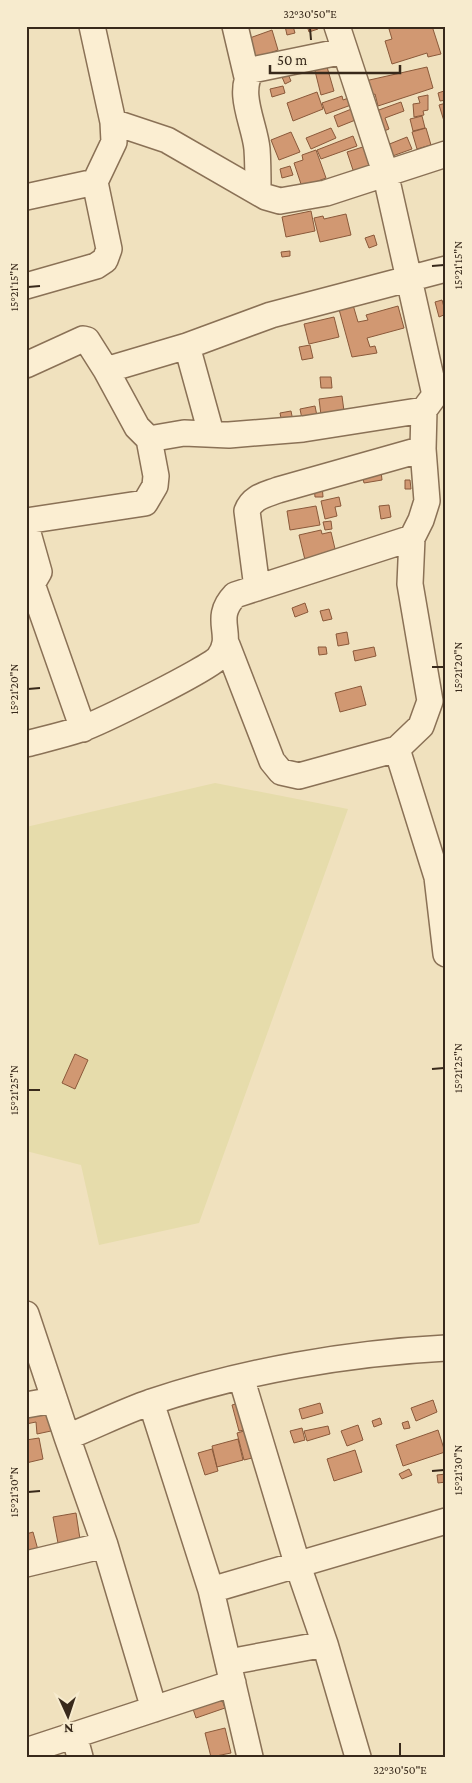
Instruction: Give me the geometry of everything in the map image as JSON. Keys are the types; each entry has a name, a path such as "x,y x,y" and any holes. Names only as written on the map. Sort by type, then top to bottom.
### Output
{"street":[{"path":"26,286 96,266 105,260 109,249 95,182 114,142 113,122 92,26"},
{"path":"235,26 247,77 248,108 257,147 258,192"},
{"path":"337,26 384,172 411,279 435,399 423,449 427,502 412,538 410,584 430,701 421,726 397,749 299,776 282,772 272,761 227,645 223,615 227,604 236,595 412,538"},
{"path":"247,77 252,70 344,51"},
{"path":"113,122 167,140 258,192 280,200 326,193 384,172 446,154"},
{"path":"26,197 95,182"},
{"path":"106,370 187,346 271,315 446,269"},
{"path":"26,365 82,339 87,340 106,370 137,427 149,439 156,476 155,486 145,503 26,521"},
{"path":"187,346 211,433"},
{"path":"149,439 184,434 211,433 229,435 302,429 435,399"},
{"path":"257,588 247,511 250,503 256,498 278,490 423,449"},
{"path":"26,526 39,572 29,585 83,729"},
{"path":"26,744 83,729 188,677 218,659 227,645"},
{"path":"397,749 437,877 446,954"},
{"path":"26,1314 105,1546 154,1709"},
{"path":"67,1437 151,1402 241,1377 386,1351 446,1348"},
{"path":"241,1377 297,1563 325,1644 358,1757"},
{"path":"26,1405 54,1400"},
{"path":"151,1402 211,1590 249,1757"},
{"path":"211,1590 446,1520"},
{"path":"26,1564 105,1546"},
{"path":"26,1751 77,1746 231,1672 325,1644"}],"shaded area":[{"path":"215,783 348,809 199,1223 99,1245 81,1165 26,1151 26,827"}],"building":[{"path":"285,26 293,26 295,33 287,35"},
{"path":"307,26 317,26 318,29 309,32"},
{"path":"399,26 432,26 441,54 428,57 427,53 392,64 385,41 392,39 389,29"},
{"path":"272,30 278,50 254,59 247,39"},
{"path":"325,60 334,91 321,95 313,63"},
{"path":"285,67 291,81 285,84 279,70"},
{"path":"427,67 433,88 378,106 375,94 370,96 365,81"},
{"path":"283,86 285,93 272,97 270,89"},
{"path":"444,91 446,100 440,101 438,93"},
{"path":"317,92 323,109 293,121 287,103"},
{"path":"428,95 428,110 423,111 424,115 414,117 413,104 420,103 418,97"},
{"path":"342,96 343,100 351,97 354,104 326,114 322,103"},
{"path":"401,102 404,111 385,118 389,129 377,134 376,111"},
{"path":"446,103 446,121 444,121 439,105"},
{"path":"354,108 358,119 338,127 334,116"},
{"path":"422,116 425,128 413,131 410,119"},
{"path":"331,128 336,138 311,149 306,138"},
{"path":"426,128 431,145 417,149 412,132"},
{"path":"291,132 300,152 279,160 271,140"},
{"path":"353,136 357,146 321,159 317,150"},
{"path":"407,137 412,149 387,158 382,147"},
{"path":"369,145 377,168 355,176 347,152"},
{"path":"316,150 326,178 302,187 294,163 303,160 302,155"},
{"path":"290,166 293,175 282,178 280,169"},
{"path":"311,211 315,231 286,237 282,217"},
{"path":"346,214 351,235 320,242 314,218 323,216 324,219"},
{"path":"374,235 377,245 369,248 365,238"},
{"path":"290,251 290,256 282,257 281,252"},
{"path":"351,298 358,322 368,320 366,315 398,306 404,328 367,338 370,347 375,346 377,353 352,357 337,302"},
{"path":"442,300 446,314 439,317 435,302"},
{"path":"334,317 339,337 309,344 304,324"},
{"path":"310,345 313,358 302,360 299,347"},
{"path":"320,377 331,377 332,388 321,388"},
{"path":"342,396 344,411 321,415 319,399"},
{"path":"315,406 317,416 302,419 300,409"},
{"path":"291,411 293,421 282,423 280,413"},
{"path":"381,471 382,480 364,483 362,474"},
{"path":"405,480 410,480 411,489 405,489"},
{"path":"322,484 323,497 315,497 314,485"},
{"path":"339,497 341,506 335,507 337,516 325,519 321,501"},
{"path":"389,505 391,517 381,519 379,506"},
{"path":"316,506 320,525 290,530 287,511"},
{"path":"331,521 332,529 325,530 323,522"},
{"path":"321,530 322,534 331,532 336,553 305,560 299,535"},
{"path":"305,603 308,612 295,617 292,608"},
{"path":"329,609 332,619 323,621 320,611"},
{"path":"347,632 349,644 338,646 336,634"},
{"path":"318,647 326,647 327,654 319,655"},
{"path":"374,647 376,656 355,661 353,651"},
{"path":"361,686 366,705 340,712 335,693"},
{"path":"75,1054 88,1060 75,1089 62,1083"},
{"path":"433,1400 437,1412 416,1421 411,1408"},
{"path":"243,1402 250,1429 239,1431 232,1405"},
{"path":"320,1403 323,1413 302,1419 299,1409"},
{"path":"48,1411 51,1431 37,1434 36,1422 26,1424 26,1415"},
{"path":"380,1418 382,1424 374,1427 372,1421"},
{"path":"408,1421 410,1428 404,1429 402,1423"},
{"path":"358,1425 363,1440 347,1446 341,1431"},
{"path":"328,1426 330,1434 307,1441 304,1431"},
{"path":"302,1428 305,1440 294,1443 290,1431"},
{"path":"438,1430 445,1452 403,1466 396,1445"},
{"path":"244,1431 252,1458 244,1460 237,1433"},
{"path":"39,1438 43,1459 26,1463 26,1440"},
{"path":"238,1439 243,1460 217,1467 212,1446"},
{"path":"212,1449 218,1471 205,1475 198,1453"},
{"path":"355,1450 362,1472 334,1481 327,1459"},
{"path":"409,1469 412,1475 402,1479 399,1474"},
{"path":"446,1474 446,1482 438,1483 437,1475"},
{"path":"76,1513 80,1539 58,1543 53,1517"},
{"path":"33,1532 38,1550 26,1553 26,1534"},
{"path":"221,1697 225,1708 196,1718 192,1706"},
{"path":"225,1728 231,1753 211,1757 205,1733"}]}
